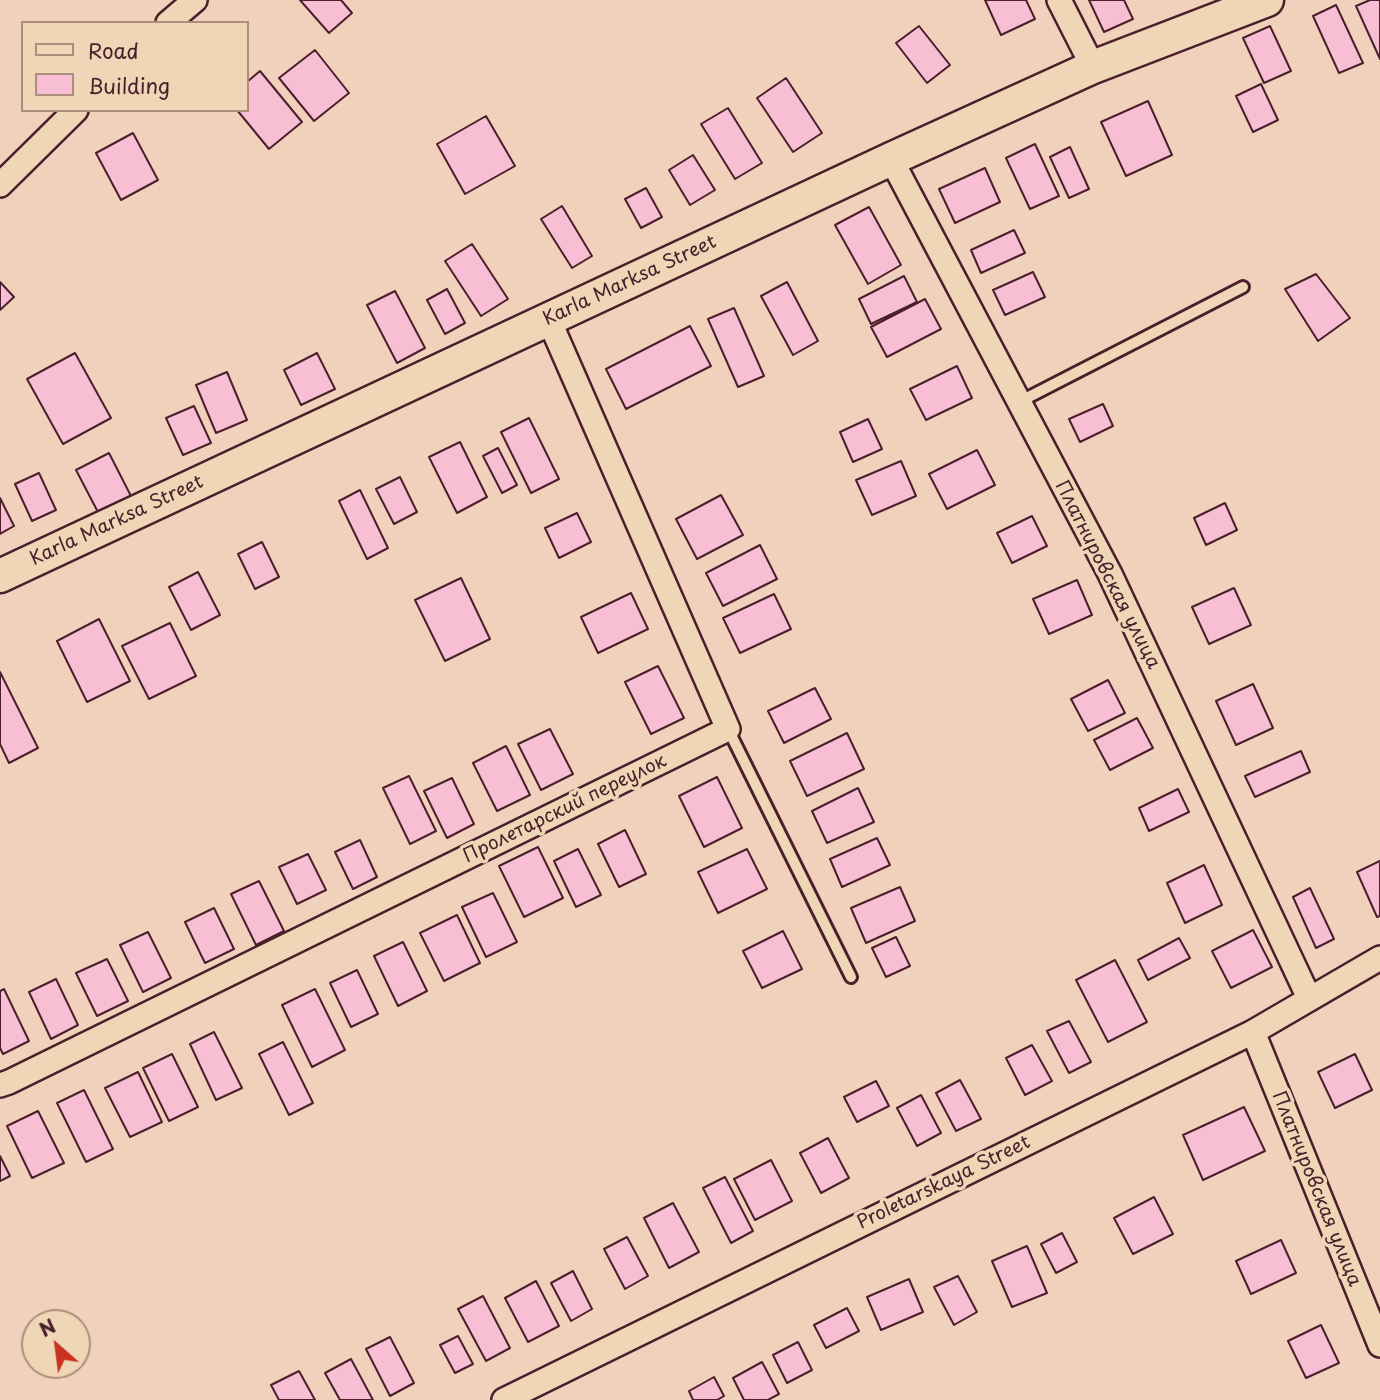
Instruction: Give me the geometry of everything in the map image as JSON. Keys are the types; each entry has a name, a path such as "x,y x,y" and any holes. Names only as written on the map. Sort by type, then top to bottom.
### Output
{"main road":[{"name":"Karla Marksa Street","path":"0,576 1093,67 1267,0"}],"street":[{"path":"171,21 195,0"},
{"path":"1059,0 1093,67"},
{"path":"0,185 74,112"},
{"name":"Платнировская улица","path":"891,159 1110,575 1309,998"},
{"path":"549,320 728,729"},
{"name":"Пролетарский переулок","path":"0,1085 728,729"},
{"name":"Proletarskaya Street","path":"504,1400 1252,1032 1380,958"},
{"name":"Платнировская улица","path":"1252,1032 1380,1345"}],"lane":[{"path":"1019,402 1244,287"},
{"path":"728,729 851,977"}],"building":[{"path":"300,0 341,0 352,13 329,33"},
{"path":"985,0 1026,0 1035,19 1001,35"},
{"path":"1089,0 1124,0 1133,19 1104,32"},
{"path":"1370,0 1380,0 1380,59 1356,6"},
{"path":"1336,5 1363,63 1339,73 1313,16"},
{"path":"919,26 950,65 927,83 896,43"},
{"path":"1270,26 1291,71 1264,83 1243,38"},
{"path":"315,50 349,93 314,121 279,78"},
{"path":"260,71 302,122 269,149 239,112 248,112 248,81"},
{"path":"786,78 822,133 793,152 757,98"},
{"path":"1261,84 1278,120 1253,132 1236,96"},
{"path":"1148,101 1172,155 1126,176 1101,122"},
{"path":"728,108 762,163 735,179 701,124"},
{"path":"486,116 515,166 465,194 437,144"},
{"path":"133,133 158,180 121,200 96,153"},
{"path":"1035,144 1059,196 1030,209 1006,158"},
{"path":"1070,147 1089,189 1069,198 1050,157"},
{"path":"693,155 715,190 690,205 669,170"},
{"path":"985,168 1000,202 955,223 939,189"},
{"path":"646,188 662,217 641,228 625,199"},
{"path":"562,206 592,256 572,268 541,219"},
{"path":"869,207 901,265 868,284 835,225"},
{"path":"1014,230 1025,253 981,273 971,250"},
{"path":"472,244 508,299 481,316 445,261"},
{"path":"1033,272 1045,297 1005,315 993,290"},
{"path":"1316,274 1350,318 1318,341 1285,289"},
{"path":"904,276 917,302 871,324 859,299"},
{"path":"0,282 14,297 0,310"},
{"path":"787,282 818,341 793,355 761,296"},
{"path":"447,289 465,323 445,334 427,300"},
{"path":"395,291 425,348 397,363 367,305"},
{"path":"925,299 941,329 887,357 871,327"},
{"path":"734,308 764,376 738,387 708,319"},
{"path":"690,326 711,366 626,409 606,369"},
{"path":"75,353 111,418 63,444 27,379"},
{"path":"317,353 335,389 301,405 284,370"},
{"path":"957,366 972,398 926,420 910,389"},
{"path":"227,372 247,420 216,433 196,385"},
{"path":"1103,404 1113,426 1080,442 1069,419"},
{"path":"194,406 211,443 183,455 166,418"},
{"path":"529,418 559,479 531,493 501,432"},
{"path":"868,419 882,449 853,462 840,432"},
{"path":"460,442 487,497 457,513 429,457"},
{"path":"498,448 517,485 502,493 483,456"},
{"path":"977,450 995,485 947,509 929,474"},
{"path":"109,453 133,500 100,516 76,470"},
{"path":"901,461 916,496 872,515 856,480"},
{"path":"39,473 56,510 32,521 15,484"},
{"path":"400,477 417,512 394,524 376,489"},
{"path":"360,490 388,548 367,559 339,501"},
{"path":"721,495 743,535 697,559 676,519"},
{"path":"0,498 14,526 0,534"},
{"path":"1225,503 1237,530 1206,545 1194,518"},
{"path":"577,513 591,542 559,558 545,528"},
{"path":"1032,516 1047,546 1012,563 997,533"},
{"path":"262,542 279,577 255,589 238,554"},
{"path":"760,545 777,579 723,606 706,573"},
{"path":"198,572 220,615 191,630 169,587"},
{"path":"461,578 490,639 445,661 415,600"},
{"path":"1077,580 1092,615 1049,634 1033,599"},
{"path":"1234,588 1251,625 1209,644 1192,607"},
{"path":"631,593 648,629 598,653 581,617"},
{"path":"774,594 791,629 740,653 723,618"},
{"path":"99,619 130,681 87,702 57,641"},
{"path":"170,623 196,676 149,699 122,646"},
{"path":"658,666 684,718 651,734 625,682"},
{"path":"0,672 38,748 9,763 0,744"},
{"path":"1108,680 1125,713 1088,731 1071,699"},
{"path":"1253,684 1273,728 1236,745 1216,701"},
{"path":"815,688 831,719 784,743 768,711"},
{"path":"1137,718 1153,748 1110,770 1094,740"},
{"path":"550,729 573,774 541,790 518,744"},
{"path":"847,733 864,769 807,796 790,761"},
{"path":"506,746 530,795 497,811 473,763"},
{"path":"1301,751 1310,772 1255,797 1245,776"},
{"path":"409,776 436,831 410,844 383,788"},
{"path":"717,777 742,828 704,847 679,796"},
{"path":"452,778 474,824 447,838 424,791"},
{"path":"858,788 874,822 827,843 812,811"},
{"path":"1178,789 1189,812 1149,831 1139,808"},
{"path":"625,830 646,874 619,887 598,844"},
{"path":"877,838 890,865 842,887 830,859"},
{"path":"360,840 377,877 353,889 335,852"},
{"path":"538,847 563,898 524,917 499,866"},
{"path":"578,849 601,895 576,907 554,861"},
{"path":"747,849 767,889 718,913 698,872"},
{"path":"308,854 326,890 297,904 279,867"},
{"path":"1380,861 1380,916 1377,917 1357,872"},
{"path":"1204,865 1222,905 1185,923 1167,883"},
{"path":"259,881 284,931 256,945 231,894"},
{"path":"900,887 915,921 866,943 851,908"},
{"path":"1310,888 1334,939 1316,948 1293,897"},
{"path":"493,893 517,942 486,957 462,907"},
{"path":"214,908 234,949 205,963 185,922"},
{"path":"457,915 480,963 444,981 420,933"},
{"path":"1253,930 1272,967 1231,988 1212,951"},
{"path":"783,931 802,969 762,988 743,951"},
{"path":"148,932 171,978 143,992 120,945"},
{"path":"896,937 910,966 886,977 872,948"},
{"path":"1179,938 1190,958 1148,980 1138,960"},
{"path":"403,942 427,991 398,1006 374,956"},
{"path":"107,959 128,1001 97,1016 76,973"},
{"path":"1115,960 1147,1022 1108,1042 1076,980"},
{"path":"357,970 378,1014 351,1027 330,983"},
{"path":"56,979 78,1025 51,1039 29,992"},
{"path":"4,989 29,1041 3,1054 0,1048 0,991"},
{"path":"315,989 345,1050 312,1067 282,1005"},
{"path":"1069,1021 1091,1062 1069,1073 1047,1031"},
{"path":"214,1032 242,1088 216,1100 190,1044"},
{"path":"283,1042 313,1103 289,1115 259,1054"},
{"path":"1032,1045 1052,1081 1025,1095 1006,1058"},
{"path":"172,1054 198,1107 169,1121 143,1068"},
{"path":"1355,1054 1372,1090 1335,1108 1318,1072"},
{"path":"138,1072 162,1122 130,1137 105,1088"},
{"path":"960,1080 981,1119 956,1131 936,1093"},
{"path":"876,1081 889,1106 857,1122 844,1097"},
{"path":"84,1090 113,1149 86,1162 57,1103"},
{"path":"921,1095 941,1133 917,1146 897,1108"},
{"path":"1244,1107 1265,1151 1203,1180 1183,1135"},
{"path":"38,1111 64,1163 32,1178 7,1126"},
{"path":"828,1138 849,1178 821,1193 800,1153"},
{"path":"0,1156 10,1176 0,1181"},
{"path":"771,1160 792,1201 755,1220 734,1179"},
{"path":"725,1177 753,1231 731,1243 703,1188"},
{"path":"1154,1197 1173,1234 1133,1254 1114,1218"},
{"path":"673,1203 699,1252 669,1268 644,1218"},
{"path":"1062,1233 1077,1262 1056,1273 1041,1244"},
{"path":"627,1237 648,1276 625,1289 604,1249"},
{"path":"1281,1240 1296,1273 1251,1294 1236,1261"},
{"path":"1027,1246 1047,1293 1012,1307 992,1261"},
{"path":"573,1271 592,1309 571,1321 551,1283"},
{"path":"958,1276 977,1312 954,1325 934,1287"},
{"path":"909,1279 923,1312 881,1330 867,1297"},
{"path":"536,1281 559,1326 528,1342 505,1298"},
{"path":"483,1296 510,1348 486,1361 458,1309"},
{"path":"847,1308 859,1331 826,1348 814,1325"},
{"path":"1321,1325 1339,1363 1306,1378 1288,1341"},
{"path":"458,1336 473,1364 455,1373 440,1345"},
{"path":"390,1337 414,1383 390,1396 366,1349"},
{"path":"798,1342 812,1370 787,1383 773,1355"},
{"path":"351,1359 373,1400 340,1400 325,1373"},
{"path":"762,1362 779,1394 768,1400 744,1400 733,1378"},
{"path":"299,1371 315,1400 279,1400 271,1385"},
{"path":"714,1377 724,1396 717,1400 693,1400 689,1391"}]}
